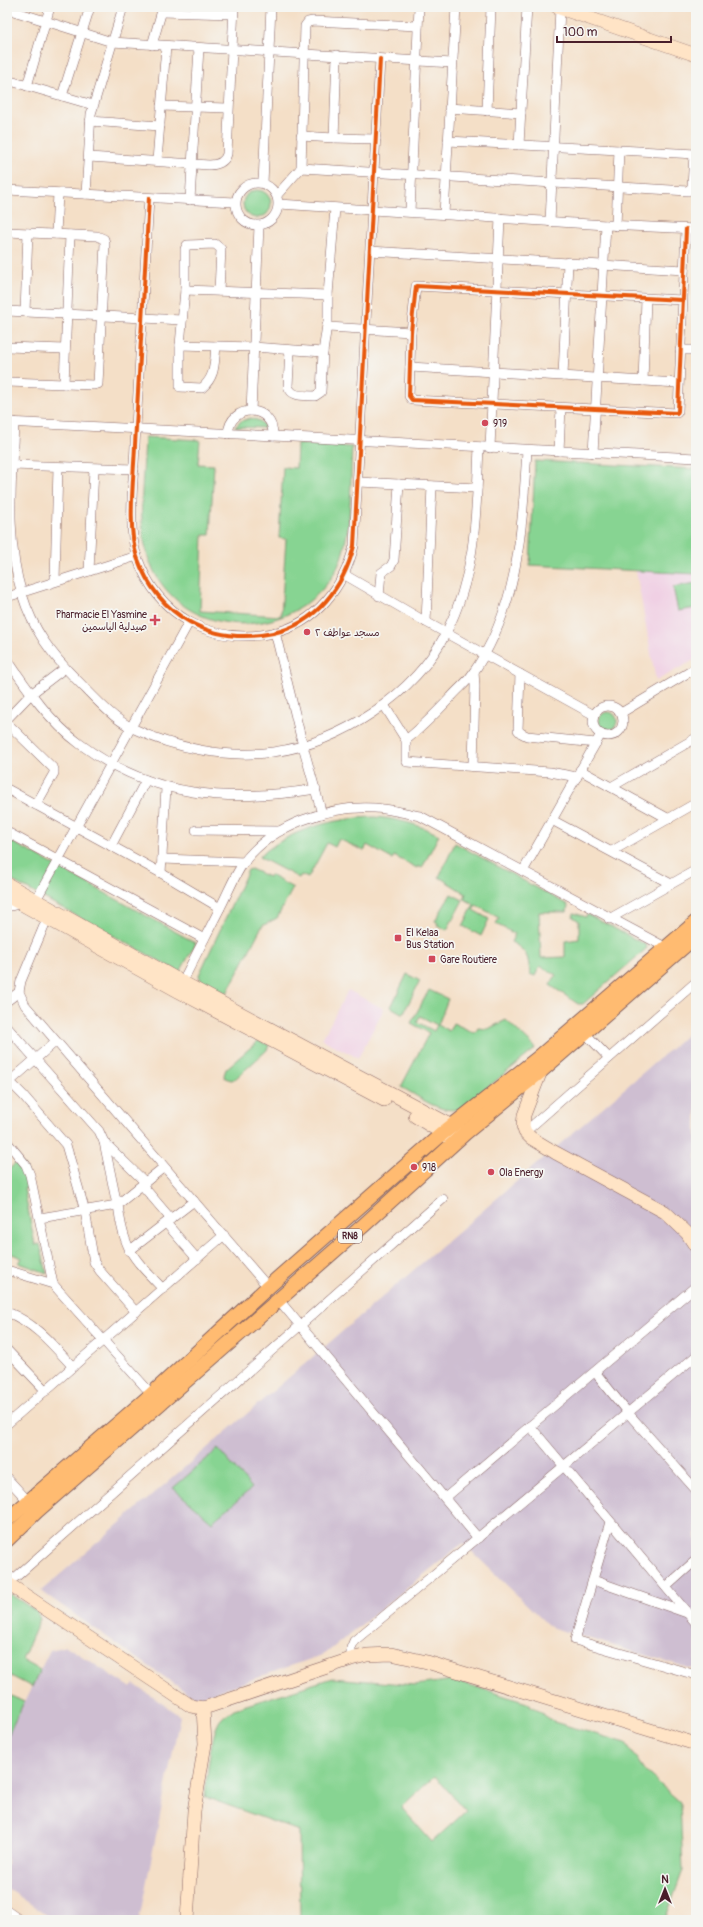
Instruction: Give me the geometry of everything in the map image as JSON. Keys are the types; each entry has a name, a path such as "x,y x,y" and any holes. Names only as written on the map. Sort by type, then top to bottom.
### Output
{"main road":[{"name":"RN8","path":"7,1520 28,1501 278,1299 580,1029 665,948 696,922"},
{"name":"RN8","path":"580,1029 696,936"},
{"name":"RN8","path":"8,1537 156,1399 268,1287 447,1129 540,1065"}],"street":[{"path":"27,86 50,7"},
{"path":"62,96 90,7"},
{"path":"86,194 90,121 93,105 123,7"},
{"path":"263,183 271,7"},
{"path":"410,212 419,7"},
{"path":"444,214 456,7"},
{"path":"487,111 492,7"},
{"path":"519,145 527,7"},
{"path":"550,222 559,8 696,55"},
{"path":"7,9 82,34 112,42 452,63"},
{"path":"89,157 217,165 226,156 233,11 162,10 152,45"},
{"path":"278,200 271,187 263,183 253,182 244,186 238,193 236,202 237,211 242,219 250,224 259,226 269,222 276,214 278,200 301,168 305,26 308,22 418,26"},
{"path":"157,161 166,46"},
{"path":"190,200 199,48"},
{"path":"334,138 338,55"},
{"path":"149,198 134,470 133,522 137,556 151,586 162,600 189,622 219,634 236,636 256,636 275,632 306,618 320,608 333,593 345,575 354,546 359,482 380,58"},
{"path":"7,80 93,105"},
{"path":"161,106 228,108"},
{"path":"449,108 521,113"},
{"path":"90,121 160,126"},
{"path":"302,136 376,139"},
{"path":"301,168 688,191 692,187 695,154 448,141"},
{"path":"616,226 619,150"},
{"path":"7,190 236,202"},
{"path":"56,234 58,193"},
{"path":"278,200 335,208 616,226 696,229"},
{"path":"290,350 288,386 290,391 294,394 315,396 321,392 323,352 328,325 328,295 335,208"},
{"path":"490,448 500,218"},
{"path":"593,453 602,264 606,225"},
{"path":"251,411 259,226"},
{"path":"682,300 416,286 411,332 408,396 412,400 675,414 678,411 678,383 686,229"},
{"path":"7,232 97,236 104,239 102,317 98,384 7,382"},
{"path":"25,312 28,233"},
{"path":"64,384 70,235"},
{"path":"216,346 214,374 208,382 202,388 180,387 180,345 187,245 215,244 221,249 219,290"},
{"path":"370,251 684,270"},
{"path":"563,376 568,262"},
{"path":"185,290 328,295"},
{"path":"643,381 646,299"},
{"path":"7,311 182,320"},
{"path":"328,325 330,328 411,332"},
{"path":"180,345 253,347 323,352"},
{"path":"7,347 65,349"},
{"path":"680,350 696,350"},
{"path":"410,367 678,383"},
{"path":"559,451 561,408"},
{"path":"228,434 230,422 244,412 251,411 258,412 267,418 271,424 273,436"},
{"path":"479,447 475,531 470,567 461,596 446,633 429,660 404,687 384,705 342,730 303,746 272,752 232,753 194,749 161,740 130,727 102,706 50,652 33,622 22,593 13,547 9,510 12,465 10,422 696,458"},
{"path":"406,740 426,724 474,672 495,636 505,611 516,572 521,532 527,450"},
{"path":"12,465 134,470"},
{"path":"55,582 58,467"},
{"path":"89,571 94,469"},
{"path":"359,482 477,488"},
{"path":"380,596 381,573 391,566 394,560 398,484"},
{"path":"426,622 432,486"},
{"path":"7,597 137,556"},
{"path":"345,575 426,622 594,715"},
{"path":"7,907 29,900 57,861 189,622"},
{"path":"275,632 303,746 322,814"},
{"path":"7,659 31,694 54,720 79,743 110,764 146,780 166,788 250,797 270,796 316,789"},
{"path":"7,719 31,694 65,668"},
{"path":"621,714 696,668"},
{"path":"473,766 474,672"},
{"path":"520,674 518,730 521,733 527,736 596,743"},
{"path":"384,705 406,740 407,762 578,774 611,787 669,819"},
{"path":"610,706 618,710 621,714 623,723 619,731 611,736 598,732 593,724 594,715 601,708 610,706"},
{"path":"7,723 54,769 54,773 36,805"},
{"path":"523,871 601,734"},
{"path":"611,787 696,738"},
{"path":"111,846 146,780"},
{"path":"161,872 166,788"},
{"path":"7,789 161,872 220,908"},
{"path":"612,851 696,803"},
{"path":"180,986 245,862 262,844 280,831 322,814 355,808 375,808 420,816 665,948"},
{"path":"552,820 671,884"},
{"path":"196,830 280,831"},
{"path":"7,832 57,861 204,939"},
{"path":"162,859 245,862"},
{"path":"609,919 696,870"},
{"path":"7,884 49,913 180,986 460,1137"},
{"path":"7,896 29,900"},
{"path":"49,913 21,981 19,992 25,1005 55,1042 268,1287"},
{"path":"525,1132 696,982"},
{"path":"7,1001 19,992"},
{"path":"7,1027 99,1131 104,1142 122,1232 129,1251 163,1289"},
{"path":"580,1029 609,1058"},
{"path":"55,1042 8,1082 23,1095 66,1145 85,1211 94,1262 100,1272 136,1312"},
{"path":"540,1065 524,1115 523,1126 525,1132 531,1138 556,1153 665,1212 687,1233 696,1247"},
{"path":"104,1142 144,1184 168,1221 196,1259"},
{"path":"9,1149 26,1165 30,1174 53,1284 156,1399"},
{"path":"40,1218 117,1204 164,1168"},
{"path":"443,1199 301,1326 17,1576 7,1583 186,1703 203,1708 351,1659 379,1653 408,1657 696,1744"},
{"path":"129,1251 194,1201"},
{"path":"7,1424 224,1235"},
{"path":"7,1270 53,1284"},
{"path":"445,1498 696,1286"},
{"path":"278,1299 478,1538"},
{"path":"7,1312 22,1318 38,1330 73,1367"},
{"path":"8,1352 46,1391"},
{"path":"351,1659 351,1648 354,1641 696,1356"},
{"path":"595,1372 628,1413 696,1490"},
{"path":"530,1426 696,1622"},
{"path":"7,1478 28,1501"},
{"path":"610,1522 575,1640 696,1675"},
{"path":"666,1587 696,1560"},
{"path":"593,1580 688,1613"},
{"path":"187,1920 194,1811 205,1744 203,1708"},
{"path":"7,1911 20,1920"}],"shaded area":[{"path":"636,571 696,574 696,659 656,681"},
{"path":"348,990 384,1009 358,1058 322,1039"},
{"path":"696,1027 696,1670 550,1627 463,1543 325,1654 196,1699 41,1591"},
{"path":"66,1646 130,1687 134,1684 180,1716 139,1920 54,1920 7,1888 7,1737 50,1650"}],"green space":[{"path":"257,190 263,191 267,194 270,198 270,210 267,214 263,217 257,218 251,217 247,214 244,210 243,204 244,198 247,194 251,191"},
{"path":"251,418 260,421 266,428 235,427 241,421"},
{"path":"145,437 200,440 198,464 214,465 210,535 203,535 200,611 281,616 286,539 279,538 283,467 296,468 297,444 352,447 348,530 345,546 334,574 315,597 291,613 264,622 236,624 209,618 184,606 164,587 149,560 145,546 142,515 142,483"},
{"path":"535,461 696,469 696,574 530,565"},
{"path":"696,583 696,608 678,611 673,587"},
{"path":"608,712 614,715 617,721 614,727 608,730 602,727 599,721 602,715"},
{"path":"375,817 408,823 439,835 422,868 418,866 417,868 394,856 392,859 367,845 364,851 339,839 335,847 327,843 308,878 301,875 299,878 259,857 284,839 313,827 344,820"},
{"path":"7,839 196,943 180,972 7,878"},
{"path":"455,843 568,905 567,912 539,912 541,958 565,957 565,941 579,939 579,921 573,917 574,913 586,917 587,914 646,945 647,948 583,1004 578,1004 550,985 556,975 540,966 535,976 530,974 526,954 511,942 515,934 496,924 499,918 476,905 473,910 489,919 481,936 463,926 474,904 464,899 466,894 439,877"},
{"path":"251,869 269,877 270,875 293,888 277,918 262,926 227,993 201,981 199,975 248,870"},
{"path":"451,894 463,900 447,930 437,925 438,923 435,921"},
{"path":"407,974 420,981 403,1014 391,1007"},
{"path":"429,990 448,999 438,1025 449,1031 453,1023 475,1033 478,1028 488,1029 506,1020 535,1047 534,1050 462,1108 454,1110 446,1109 430,1104 401,1087 429,1033 411,1023","holes":["420,1016 437,1025 434,1031 417,1022"]},
{"path":"258,1041 269,1045 267,1050 235,1079 231,1080 225,1078 224,1075 226,1069"},
{"path":"19,1160 26,1169 29,1188 24,1188 35,1245 40,1244 47,1273 19,1263 22,1258 7,1252 7,1171"},
{"path":"218,1449 252,1488 212,1522 173,1488"},
{"path":"7,1592 37,1612 40,1619 22,1660 40,1670 32,1687 7,1674"},
{"path":"332,1678 415,1685 454,1680 527,1703 554,1722 626,1743 644,1770 680,1802 683,1870 665,1920 300,1920 299,1831 205,1797 210,1756 215,1733 222,1718 234,1709","holes":["435,1776 466,1811 432,1842 401,1807"]},
{"path":"7,1694 24,1702 7,1737"}],"cycle path":[{"path":"149,198 132,502 132,532 137,557 146,578 158,596 173,610 190,622 208,630 229,635 250,636 273,633 302,621 315,612 326,601 343,575 354,546 380,59"},
{"path":"682,300 416,286 411,332 409,396 412,400 677,413 686,229"}],"place":[{"name":"919","path":"485,423"},
{"name":"Pharmacie El Yasmine صيدلية الياسمين","path":"155,620"},
{"name":"مسجد عواطف ٢","path":"307,632"},
{"name":"El Kelaa Bus Station","path":"398,938"},
{"name":"Gare Routiere","path":"432,959"},
{"name":"918","path":"414,1167"},
{"name":"Ola Energy","path":"491,1172"}]}
